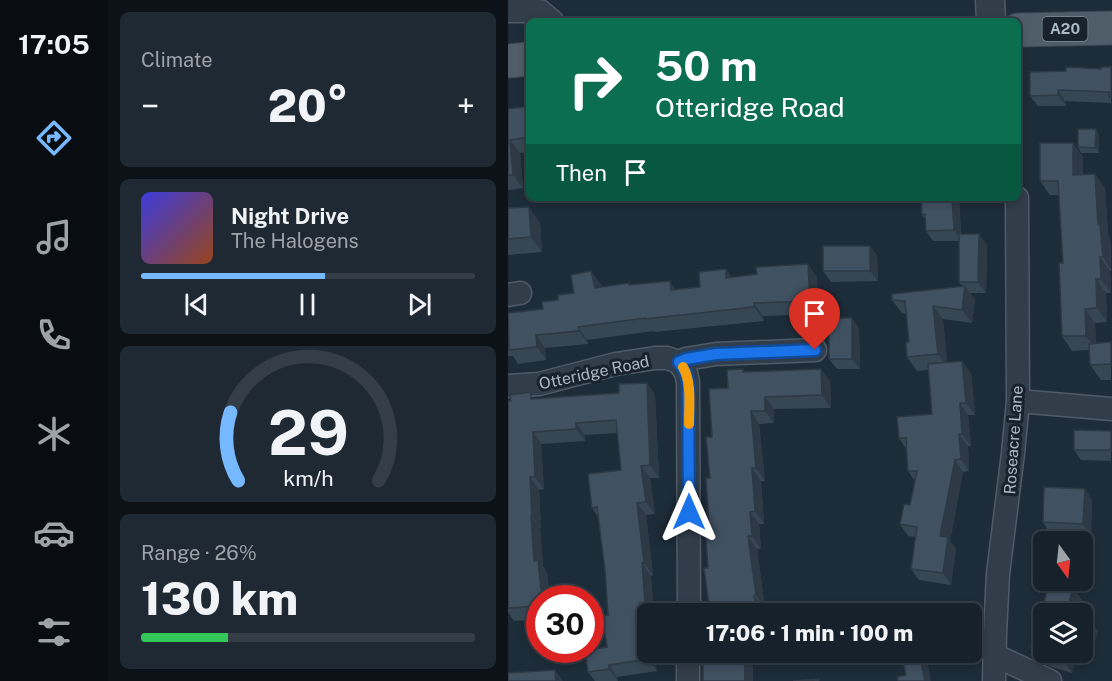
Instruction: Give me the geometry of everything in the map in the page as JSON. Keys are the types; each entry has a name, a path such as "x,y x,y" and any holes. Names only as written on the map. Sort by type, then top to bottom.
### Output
{"main road":[{"name":"A20","path":"1021,30 1111,28"},
{"path":"508,61 526,59"}],"street":[{"path":"990,0 991,18"},
{"path":"508,11 540,11 548,18"},
{"name":"Roseacre Lane","path":"994,681 998,574 1014,453 1018,402 1017,201"},
{"name":"Otteridge Road","path":"508,386 539,384 616,364 655,358 667,358 679,362 716,354 815,350"},
{"path":"679,362 686,373 688,382 689,603"},
{"path":"1018,402 1111,409"},
{"path":"994,655 1050,681"},
{"path":"688,663 688,681"}],"building":[{"path":"1066,67 1101,69 1101,67 1111,67 1111,97 1109,97 1109,92 1058,90 1058,95 1030,96 1030,72 1066,71"},
{"path":"526,106 526,137 510,140 513,175 508,175 508,109"},
{"path":"1078,129 1096,129 1095,148 1078,147"},
{"path":"1040,143 1073,143 1073,175 1095,174 1098,224 1100,224 1103,257 1100,257 1101,279 1096,279 1097,308 1085,309 1086,336 1062,336 1059,263 1063,263 1058,181 1040,181"},
{"path":"921,201 952,201 954,230 926,231 925,214 922,215"},
{"path":"529,207 531,237 508,239 508,208"},
{"path":"959,234 979,234 978,282 959,282"},
{"path":"823,246 870,246 870,271 823,271"},
{"path":"808,264 810,301 754,303 754,307 578,327 579,331 536,335 537,347 509,350 508,313 543,309 542,302 558,300 558,295 574,293 571,275 591,271 595,288 629,283 629,285 670,281 671,290 700,287 699,272 726,269 726,278 757,274 756,267"},
{"path":"965,286 962,310 933,306 938,354 907,357 906,342 909,342 905,301 892,300 892,294"},
{"path":"829,318 852,318 852,359 829,359"},
{"path":"1111,342 1111,364 1090,365 1089,344"},
{"path":"962,361 966,403 960,403 961,459 955,460 940,536 948,537 943,573 911,569 917,527 900,524 904,504 910,505 917,471 908,471 906,438 899,438 897,417 932,414 928,364"},
{"path":"743,369 743,372 821,369 822,395 765,397 765,411 751,411 756,468 752,468 755,511 750,512 752,536 748,536 755,603 709,603 704,568 708,568 705,526 709,525 706,478 710,478 706,437 712,437 709,389 728,388 727,370"},
{"path":"647,383 650,465 641,466 646,502 637,503 644,563 642,563 645,603 637,603 637,661 609,665 609,669 588,672 587,663 604,663 604,647 607,647 604,616 608,615 597,507 592,508 588,474 621,470 616,420 576,423 576,429 533,432 535,477 530,477 531,516 534,561 538,560 541,585 526,585 526,607 508,608 508,401 511,401 510,395 531,392 531,399 619,393 619,384"},
{"path":"1074,430 1111,431 1111,450 1074,450"},
{"path":"1044,487 1085,489 1083,524 1043,522"},
{"path":"1047,591 1072,591 1069,603 1044,603"},
{"path":"703,663 744,663 745,680 747,681 703,681"},
{"path":"903,663 921,663 925,681 898,681 897,677 906,675"},
{"path":"555,670 556,681 508,681 508,673"},
{"path":"819,679 819,681 793,681"}],"slow traffic":[{"path":"683,367 688,382 689,424"}],"route":[{"path":"689,512 688,382 686,373 679,362 716,354 815,350"}]}
